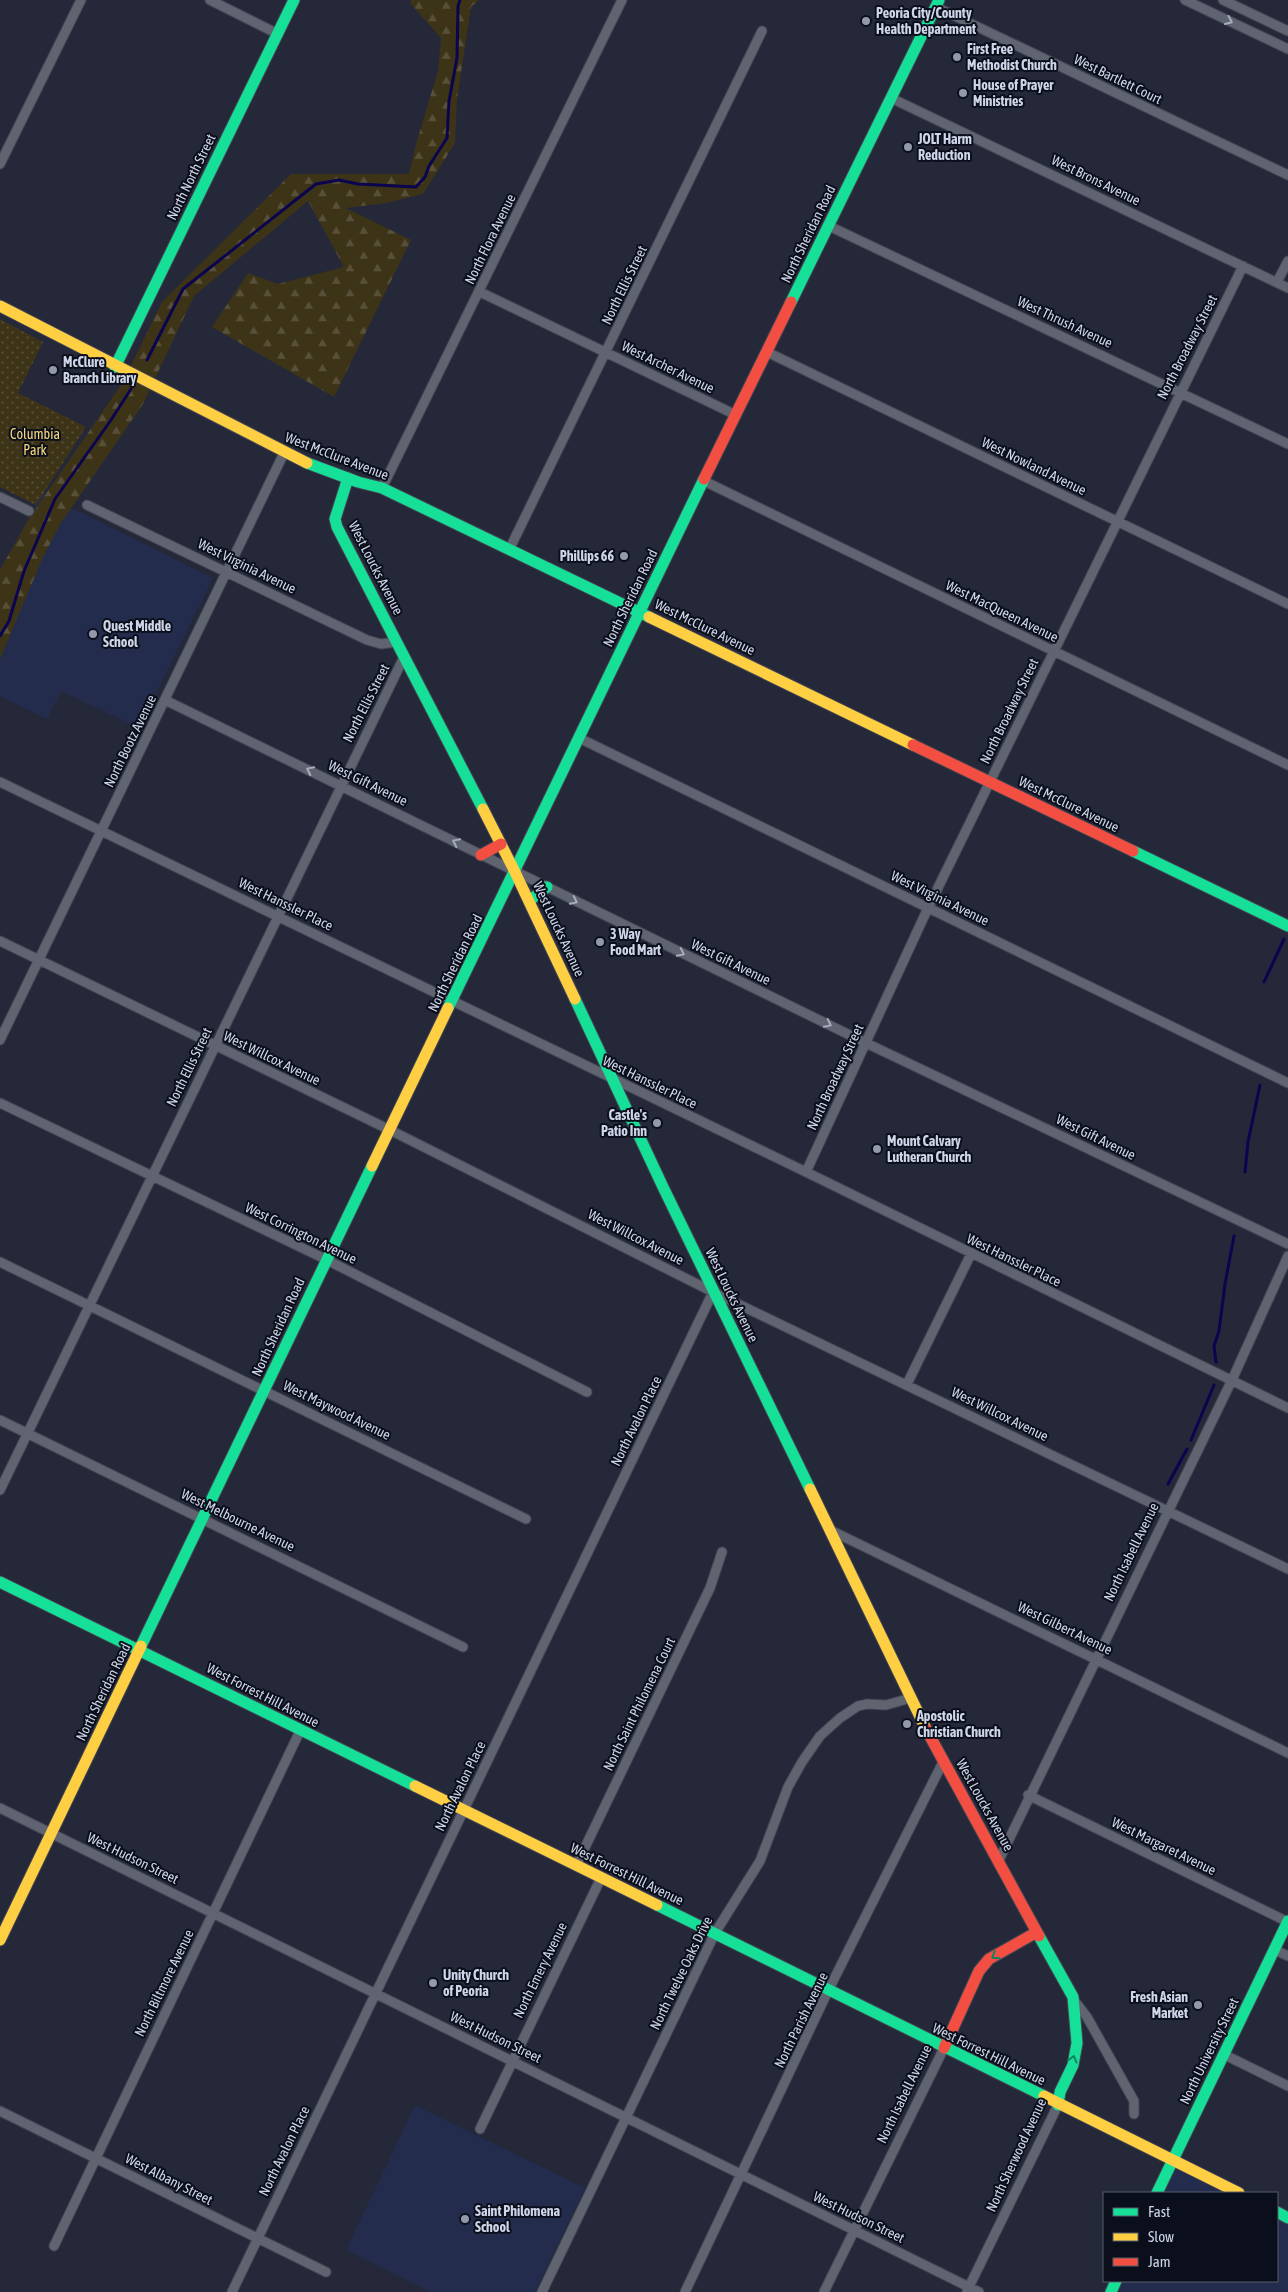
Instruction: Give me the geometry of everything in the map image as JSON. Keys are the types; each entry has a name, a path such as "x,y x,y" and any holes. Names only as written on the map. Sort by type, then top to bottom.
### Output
{"main road":[{"name":"North North Street","path":"115,367 294,0"},
{"name":"North Sheridan Road","path":"0,1940 639,612 937,4"},
{"name":"West McClure Avenue","path":"0,306 284,453 348,478 382,488 1288,926"},
{"name":"West Loucks Avenue","path":"348,478 335,519 529,900 713,1292 911,1698 943,1762 999,1860 1073,1997"},
{"path":"481,855 501,844"},
{"path":"529,900 547,888"},
{"name":"West Forrest Hill Avenue","path":"0,1582 1237,2192"},
{"name":"North University Street","path":"1157,2192 1288,1921"},
{"name":"North Isabell Avenue","path":"944,2048 980,1971 989,1959 1037,1932"},
{"name":"North Sherwood Avenue","path":"1058,2105 1060,2092 1072,2065 1077,2043 1073,1997"}],"street":[{"path":"0,164 81,0"},
{"path":"210,0 278,34"},
{"name":"North Flora Avenue","path":"382,488 622,0"},
{"path":"1185,0 1288,49"},
{"path":"1223,0 1288,31"},
{"name":"West Bartlett Court","path":"937,4 1288,176"},
{"name":"North Ellis Street","path":"509,550 762,31"},
{"name":"West Brons Avenue","path":"891,98 1288,288"},
{"name":"West Thrush Avenue","path":"829,226 1288,444"},
{"path":"1277,282 1288,261"},
{"name":"North Broadway Street","path":"806,1172 928,908 1179,392 1243,266"},
{"name":"West Archer Avenue","path":"480,292 736,416"},
{"name":"West Nowland Avenue","path":"767,352 1288,604"},
{"name":"North Bootz Avenue","path":"0,1040 284,453"},
{"name":"West MacQueen Avenue","path":"704,481 1288,765"},
{"path":"0,496 29,511"},
{"name":"West Virginia Avenue","path":"87,505 367,640 381,644 396,642"},
{"name":"North Ellis Street","path":"0,1490 404,657"},
{"name":"West Gift Avenue","path":"164,700 866,1043 1288,1244"},
{"name":"West Virginia Avenue","path":"579,738 1288,1083"},
{"name":"West Hanssler Place","path":"0,782 806,1172 1288,1408"},
{"name":"West Willcox Avenue","path":"0,941 390,1130 713,1292 908,1384 1288,1569"},
{"name":"West Corrington Avenue","path":"0,1102 327,1260 588,1392"},
{"path":"908,1384 971,1254"},
{"name":"North Isabell Avenue","path":"999,1860 1028,1795 1232,1380 1288,1256"},
{"name":"West Maywood Avenue","path":"0,1262 526,1519"},
{"name":"North Avalon Place","path":"232,2292 713,1292"},
{"name":"West Melbourne Avenue","path":"0,1420 463,1647"},
{"name":"West Gilbert Avenue","path":"830,1530 1288,1753"},
{"name":"North Saint Philomena Court","path":"576,1866 710,1588 722,1552"},
{"name":"North Twelve Oaks Drive","path":"542,2292 715,1933 754,1873 766,1847 788,1787 820,1736 840,1718 858,1706 867,1704 886,1705 911,1698"},
{"name":"North Biltmore Avenue","path":"54,2246 300,1731"},
{"name":"North Parish Avenue","path":"685,2292 829,1990 943,1762"},
{"name":"West Margaret Avenue","path":"1028,1795 1288,1921"},
{"name":"West Hudson Street","path":"0,1808 854,2230 968,2290 979,2292"},
{"name":"North Emery Avenue","path":"480,2129 511,2060 601,1878"},
{"path":"1275,1950 1288,1956"},
{"name":"West Loucks Avenue","path":"1073,1997 1087,2017 1134,2101 1134,2114"},
{"name":"North Isabell Avenue","path":"824,2292 944,2048"},
{"path":"1225,2055 1288,2086"},
{"name":"North Sherwood Avenue","path":"968,2290 1058,2105"},
{"name":"West Albany Street","path":"0,2111 326,2272"}],"shaded area":[{"name":"Quest Middle School","path":"42,493 213,578 139,728 61,691 47,719 0,696 0,578"},
{"name":"Saint Philomena School","path":"415,2105 585,2188 535,2292 430,2292 346,2250"},
{"path":"1176,2165 1232,2192 1162,2192"},
{"path":"1278,2215 1288,2220 1288,2292 1116,2292 1121,2282 1278,2282"}],"green space":[{"path":"411,0 479,0 471,7 457,99 455,143 423,194 386,203 346,208 411,240 334,397 212,327 248,273 278,284 344,267 308,201 194,296 143,404 61,523 43,557 0,659 0,570 28,520 123,382 162,302 291,174 409,174 438,71 441,38 410,3"},
{"name":"Columbia Park","path":"0,319 43,342 18,393 86,427 36,505 0,487"}],"waterway":[{"path":"147,360 183,289 316,184 339,180 358,184 416,187 425,177 429,166 447,138 449,101 457,58 458,6 460,0"},
{"path":"0,636 9,621 24,571 55,499 131,389"},
{"path":"1264,982 1284,939"},
{"path":"1245,1172 1248,1142 1260,1085"},
{"path":"1216,1362 1214,1346 1219,1331 1234,1236"},
{"path":"1191,1440 1214,1385"},
{"path":"1168,1484 1187,1449"}],"traffic: fast":[{"path":"115,367 294,0"},
{"path":"791,302 939,0"},
{"path":"307,463 358,482 382,488 649,617"},
{"path":"348,478 335,519 337,527 483,809"},
{"path":"448,1008 704,479"},
{"path":"1133,851 1288,926"},
{"path":"529,901 547,887"},
{"path":"575,999 663,1187 810,1489"},
{"path":"141,1646 372,1166"},
{"path":"0,1582 415,1786"},
{"path":"657,1905 1044,2096"},
{"path":"1157,2192 1288,1921"},
{"path":"1039,1936 1073,1997 1077,2043 1073,2065 1060,2092 1058,2105"},
{"path":"1278,2213 1288,2218"},
{"path":"1111,2292 1116,2282"}],"traffic: slow":[{"path":"0,306 307,463"},
{"path":"649,617 913,745"},
{"path":"483,809 575,999"},
{"path":"372,1166 448,1008"},
{"path":"810,1489 926,1729"},
{"path":"0,1940 141,1646"},
{"path":"415,1786 657,1905"},
{"path":"1044,2096 1237,2192"}],"traffic: jam":[{"path":"704,479 791,302"},
{"path":"913,745 1133,851"},
{"path":"481,855 501,844"},
{"path":"926,1729 1039,1936"},
{"path":"944,2048 979,1971 989,1959 1037,1932"}],"place":[{"name":"Peoria City/County Health Department","path":"866,21"},
{"name":"First Free Methodist Church","path":"957,57"},
{"name":"House of Prayer Ministries","path":"963,93"},
{"name":"JOLT Harm Reduction","path":"908,147"},
{"name":"McClure Branch Library","path":"53,370"},
{"name":"Phillips 66","path":"624,556"},
{"name":"Quest Middle School","path":"93,634"},
{"name":"3 Way Food Mart","path":"600,942"},
{"name":"Castle's Patio Inn","path":"657,1123"},
{"name":"Mount Calvary Lutheran Church","path":"877,1149"},
{"name":"Apostolic Christian Church","path":"907,1724"},
{"name":"Unity Church of Peoria","path":"433,1983"},
{"name":"Fresh Asian Market","path":"1198,2005"},
{"name":"Saint Philomena School","path":"465,2219"}]}
